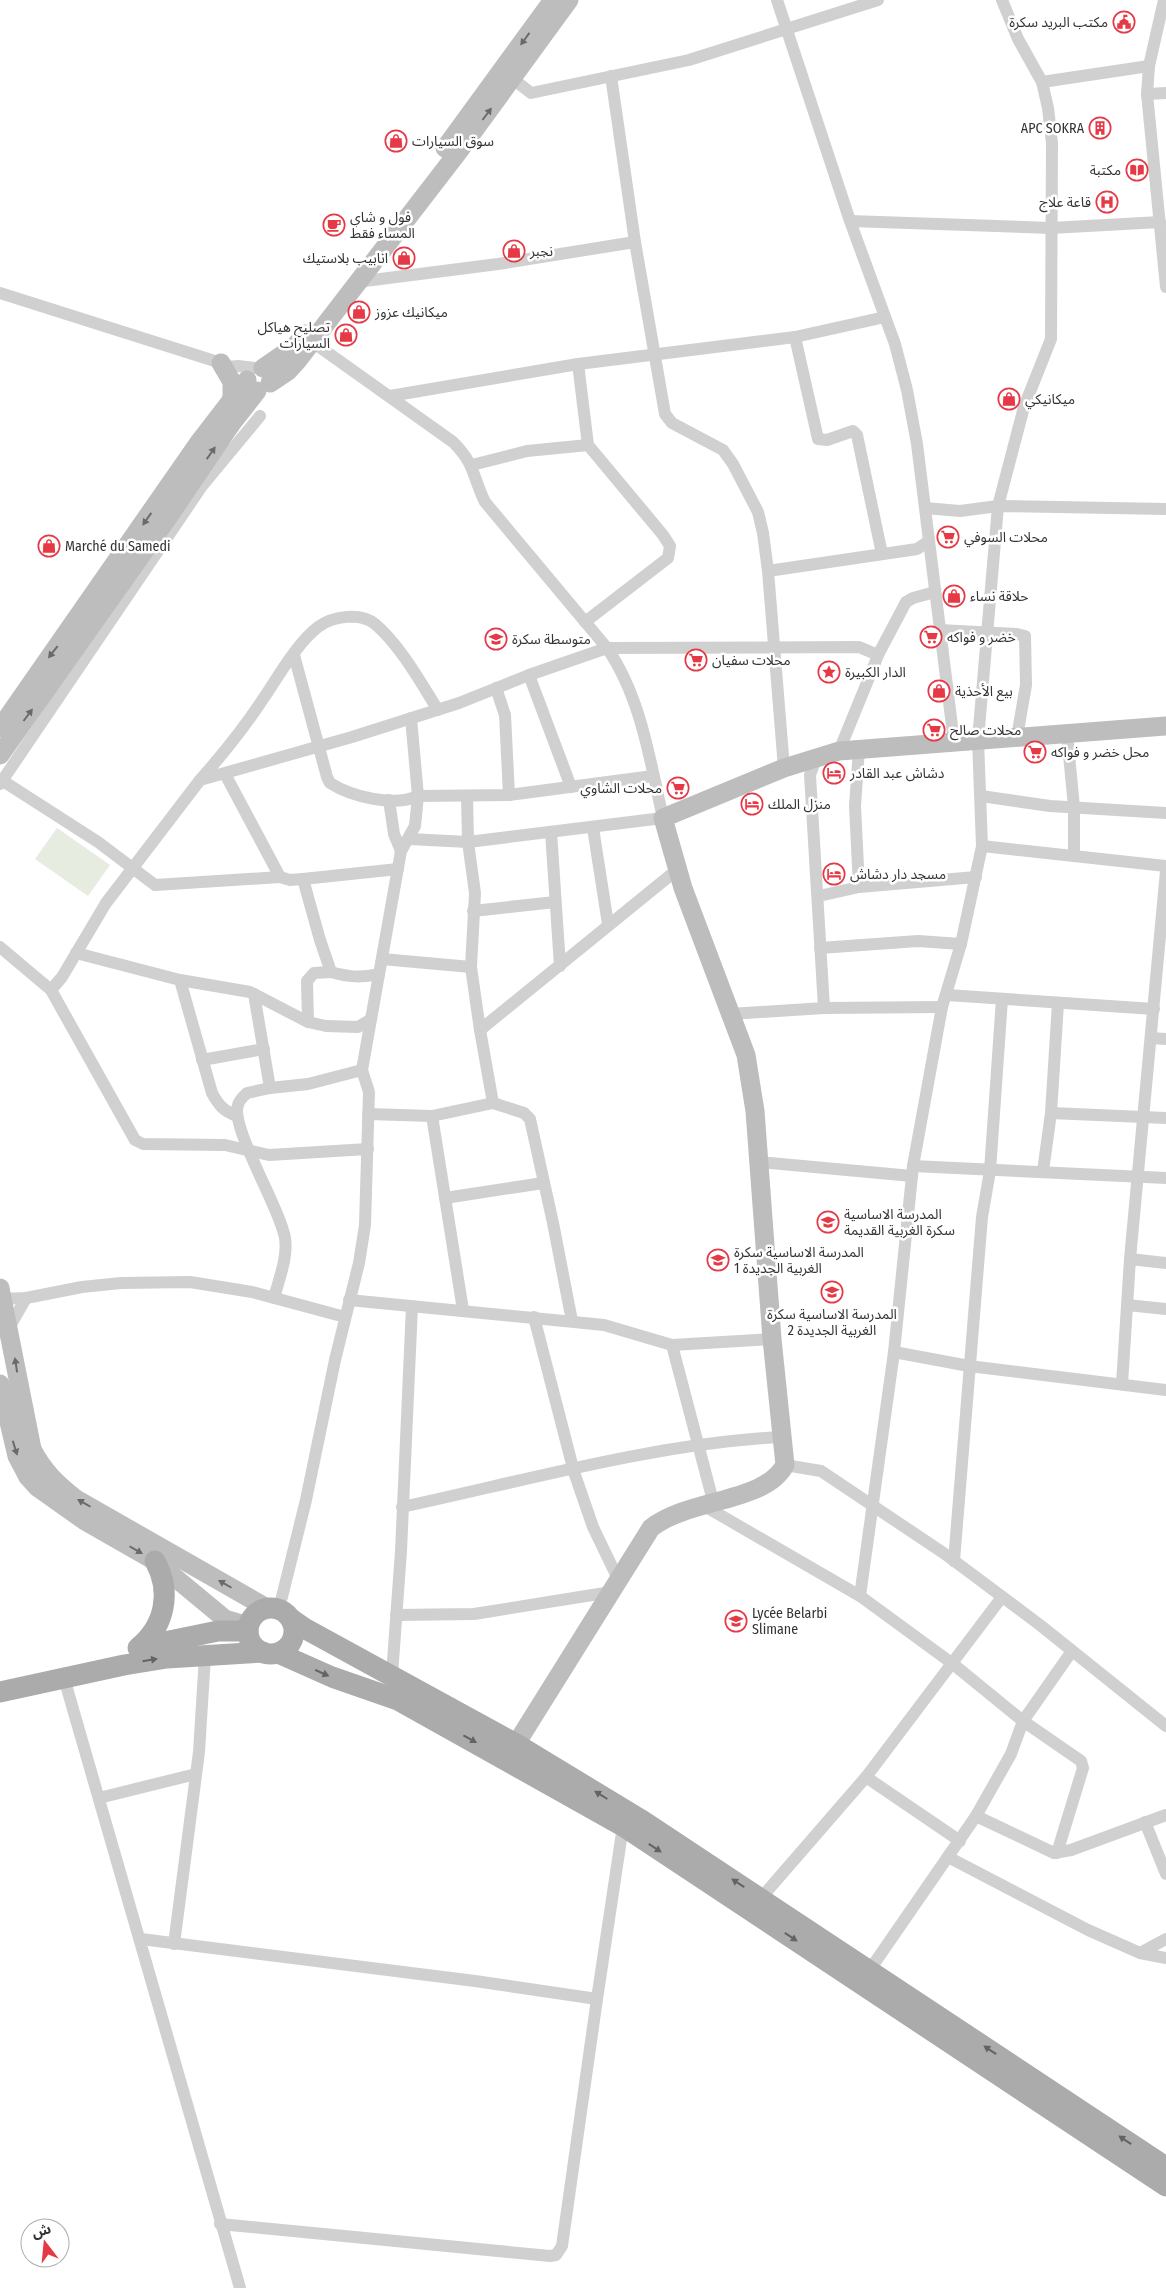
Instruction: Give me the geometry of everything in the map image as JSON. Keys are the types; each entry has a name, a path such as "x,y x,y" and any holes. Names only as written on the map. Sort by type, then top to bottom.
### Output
{"main road":[{"path":"138,1648 155,1630 164,1608 164,1584 155,1561"},
{"path":"0,1692 167,1658 284,1650 293,1639 294,1632 279,1612"},
{"path":"1166,2167 643,1821 516,1744 304,1628 279,1612 255,1614 248,1629 252,1644 332,1677 398,1700 623,1826 1166,2186"},
{"path":"0,1680 218,1631 248,1629"}],"street":[{"path":"308,338 553,0"},
{"path":"0,755 87,630 232,398 286,353 308,338 357,282 513,79 569,0"},
{"path":"777,0 785,29 850,221 885,317 908,390 925,508 954,742"},
{"path":"513,79 531,93 689,60 878,0"},
{"path":"860,1596 874,1508 894,1352 913,1171 944,1001 961,944 982,846 978,740 998,506 1024,406 1051,339 1052,143 1048,108 1042,82 1018,39 1002,0"},
{"path":"1164,0 1149,66 1147,94 1160,166 1160,222 1166,288"},
{"path":"1042,82 1149,66"},
{"path":"611,76 635,242 665,414 672,423 688,433 716,445 733,464 759,518 768,571 784,768"},
{"path":"1147,94 1166,92"},
{"path":"850,221 1051,228 1160,222"},
{"path":"357,282 498,264 635,242"},
{"path":"0,293 224,365 238,366 257,378"},
{"path":"390,396 578,364 796,337 885,317"},
{"path":"796,337 818,438 820,441 853,432 857,434 882,554"},
{"path":"308,338 390,396 452,442 466,455 472,465 478,488 486,502 607,648 621,669 631,691 678,870 746,1055 756,1111 772,1339 781,1437 786,1465 780,1474 768,1483 748,1493 708,1502 664,1517 651,1528 516,1744"},
{"path":"578,364 588,445 663,535 670,552 668,558 585,622"},
{"path":"224,365 232,382 232,398"},
{"path":"173,494 197,483 257,378"},
{"path":"260,416 197,483 87,630 41,697 1,781 160,886 280,877 303,879 398,869"},
{"path":"472,465 526,452 588,445"},
{"path":"925,508 960,511 998,506 1166,509"},
{"path":"768,571 917,549 929,541"},
{"path":"839,751 878,655 906,602 912,598 935,592"},
{"path":"51,990 62,977 106,903 200,780 236,739 294,656 322,624 348,617 360,617 374,623 388,637 438,710"},
{"path":"939,630 1024,635 1026,638 1026,685 1016,737"},
{"path":"200,780 438,710 529,675 607,648 859,647 878,655"},
{"path":"294,656 330,783 361,795 408,801 418,796 509,795 653,776"},
{"path":"529,675 572,787"},
{"path":"496,688 505,715 509,795"},
{"path":"0,728 41,697"},
{"path":"345,1317 274,1298 190,1282 121,1283 82,1287 26,1298 1,1295 5,1330 32,1450 39,1464 55,1484 128,1529 279,1612 306,1500 345,1317 359,1263 365,1225 369,1092 362,1070 401,851 415,826 418,796 411,718"},
{"path":"409,839 468,842 664,818 784,768 817,756 839,751 1166,726"},
{"path":"1067,734 1074,806 1074,856"},
{"path":"859,749 855,806 859,887"},
{"path":"817,756 810,775 819,896 824,1008"},
{"path":"225,774 280,877"},
{"path":"466,796 468,842 475,894 471,967 492,1104"},
{"path":"981,796 1050,806 1166,813"},
{"path":"389,800 394,834 401,851"},
{"path":"593,828 608,924"},
{"path":"551,832 560,966"},
{"path":"982,846 1166,866"},
{"path":"480,1030 560,966 608,924 678,870"},
{"path":"819,896 859,887 976,877"},
{"path":"1122,1384 1130,1259 1166,877"},
{"path":"303,879 331,972"},
{"path":"473,912 555,902"},
{"path":"820,948 918,942 961,944"},
{"path":"0,947 51,990 135,1140 143,1144 225,1146 251,1152 298,1155 368,1150"},
{"path":"76,953 180,980 254,994 308,1022 326,1026 358,1027 370,1020"},
{"path":"382,959 471,967"},
{"path":"308,1022 307,981 314,973 331,972 344,976 364,978 379,974"},
{"path":"180,980 202,1060 218,1104 226,1112 237,1116"},
{"path":"254,994 270,1088"},
{"path":"730,1014 1002,998 1154,1009"},
{"path":"954,1561 982,1217 990,1171 1002,998"},
{"path":"1043,1171 1052,1114 1058,1003"},
{"path":"1150,1038 1166,1039"},
{"path":"202,1060 264,1049"},
{"path":"274,1298 285,1254 286,1240 281,1220 237,1116 238,1105 247,1093 270,1088 308,1084 362,1070"},
{"path":"368,1114 432,1116 492,1104 524,1113 530,1119 572,1320"},
{"path":"1052,1114 1166,1118"},
{"path":"432,1116 463,1310"},
{"path":"760,1162 913,1171 1043,1171 1166,1178"},
{"path":"445,1198 542,1183"},
{"path":"1130,1259 1166,1263"},
{"path":"5,1330 26,1298"},
{"path":"349,1300 572,1320 604,1325 672,1345 772,1339"},
{"path":"1127,1305 1166,1309"},
{"path":"392,1675 412,1306"},
{"path":"534,1317 573,1468 615,1586"},
{"path":"672,1345 698,1444 708,1502 860,1596 953,1664 1023,1722 1078,1757 1083,1764 1057,1853"},
{"path":"894,1352 969,1366 1166,1390"},
{"path":"0,1384 13,1444 28,1477 56,1502 155,1561 182,1582 218,1615 248,1629"},
{"path":"402,1506 511,1484 573,1468 698,1444 781,1437"},
{"path":"786,1465 821,1471 954,1561 1166,1726"},
{"path":"396,1615 474,1614 615,1586"},
{"path":"761,1898 866,1776 953,1664 1002,1597"},
{"path":"869,1970 976,1816 1011,1754 1023,1722 1072,1651"},
{"path":"174,1944 196,1774 205,1656"},
{"path":"64,1678 141,1939 220,2224 240,2288"},
{"path":"99,1798 196,1774"},
{"path":"866,1776 960,1841"},
{"path":"976,1816 1047,1852 1057,1853 1166,1814"},
{"path":"1145,1822 1166,1874"},
{"path":"220,2224 550,2256 556,2255 562,2246 623,1826"},
{"path":"948,1857 1088,1930 1140,1954 1166,1958"},
{"path":"141,1939 597,1999"},
{"path":"1140,1954 1166,1939"}],"shaded area":[{"path":"57,828 110,865 88,896 35,859"}],"place":[{"name":"مكتب البريد سكرة","path":"1124,22"},
{"name":"APC SOKRA","path":"1100,128"},
{"name":"سوق السيارات","path":"396,141"},
{"name":"مكتبة","path":"1137,170"},
{"name":"قاعة علاج","path":"1107,202"},
{"name":"فول و شاي المساء فقط","path":"334,225"},
{"name":"نجبر","path":"514,251"},
{"name":"انابيب بلاستيك","path":"404,258"},
{"name":"ميكانيك عزوز","path":"359,312"},
{"name":"تصليح هياكل السيارات","path":"346,335"},
{"name":"ميكانيكي","path":"1009,399"},
{"name":"محلات السوفي","path":"948,537"},
{"name":"Marché du Samedi","path":"49,546"},
{"name":"حلاقة نساء","path":"954,596"},
{"name":"خضر و فواكه","path":"931,637"},
{"name":"متوسطة سكرة","path":"496,639"},
{"name":"محلات سفيان","path":"696,660"},
{"name":"الدار الكبيرة","path":"829,672"},
{"name":"بيع الأحذية","path":"939,691"},
{"name":"محلات صالح","path":"934,730"},
{"name":"محل خضر و فواكه","path":"1035,752"},
{"name":"دشاش عبد القادر","path":"834,773"},
{"name":"محلات الشاوي","path":"678,788"},
{"name":"منزل الملك","path":"752,804"},
{"name":"مسجد دار دشاش","path":"834,874"},
{"name":"المدرسة الاساسية سكرة الغربية القديمة","path":"828,1222"},
{"name":"المدرسة الاساسية سكرة الغربية الجديدة 1","path":"718,1260"},
{"name":"المدرسة الاساسية سكرة الغربية الجديدة 2","path":"832,1292"},
{"name":"Lycée Belarbi Slimane","path":"736,1621"}]}
